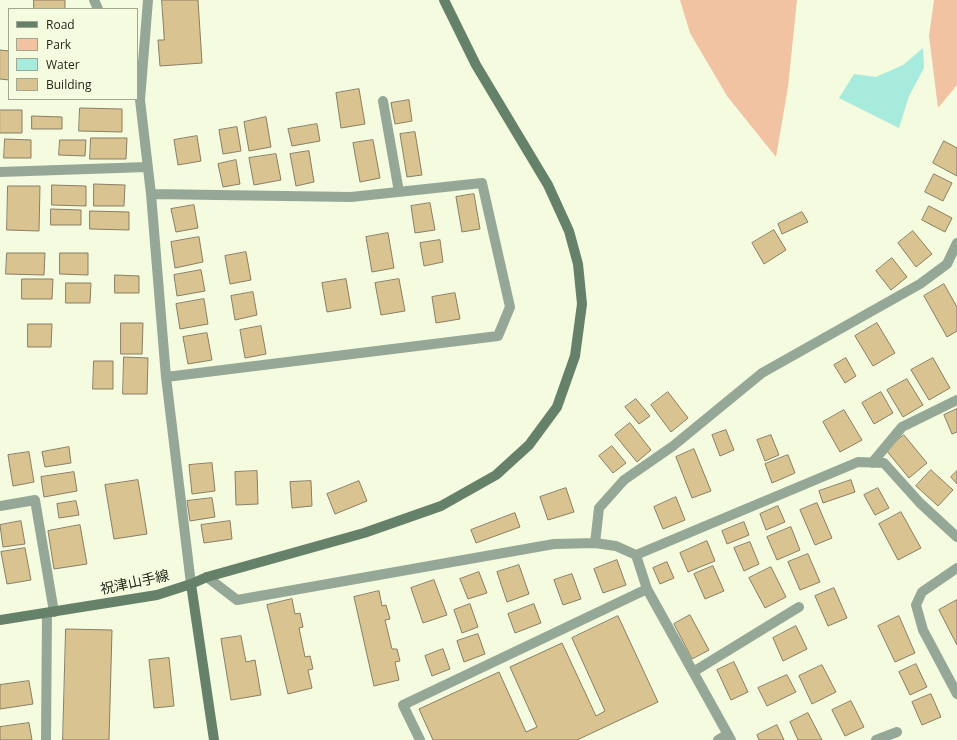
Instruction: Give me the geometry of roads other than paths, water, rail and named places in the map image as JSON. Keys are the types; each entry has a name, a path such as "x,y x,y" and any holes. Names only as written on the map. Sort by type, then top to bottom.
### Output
{"street":[{"path":"148,0 139,96 151,194 166,377 192,584 207,577 364,533 441,506 496,476 529,445 557,407 575,356 582,304 576,258 569,231 548,185 476,65 444,0"},
{"path":"383,101 399,192"},
{"path":"0,172 147,167"},
{"path":"151,194 351,197 482,183 510,307 498,336 166,377"},
{"path":"595,543 599,508 624,480 673,446 762,373 920,284 947,264 957,244"},
{"path":"872,463 902,426 957,400"},
{"path":"207,577 237,600 554,544 595,543 616,546 636,555 858,462 884,463 920,503 957,537"},
{"path":"0,506 35,500 50,612 46,740"},
{"path":"636,555 647,589 729,737 718,740"},
{"path":"957,568 922,592 916,605 923,630 957,694"},
{"name":"祝津山手線","path":"0,620 157,595 192,584 214,740"},
{"path":"420,740 403,705 647,589"},
{"path":"693,672 799,607"},
{"path":"876,740 897,732"}],"water":[{"path":"923,48 924,68 909,96 899,128 839,98 854,74 876,77 903,65"}]}
